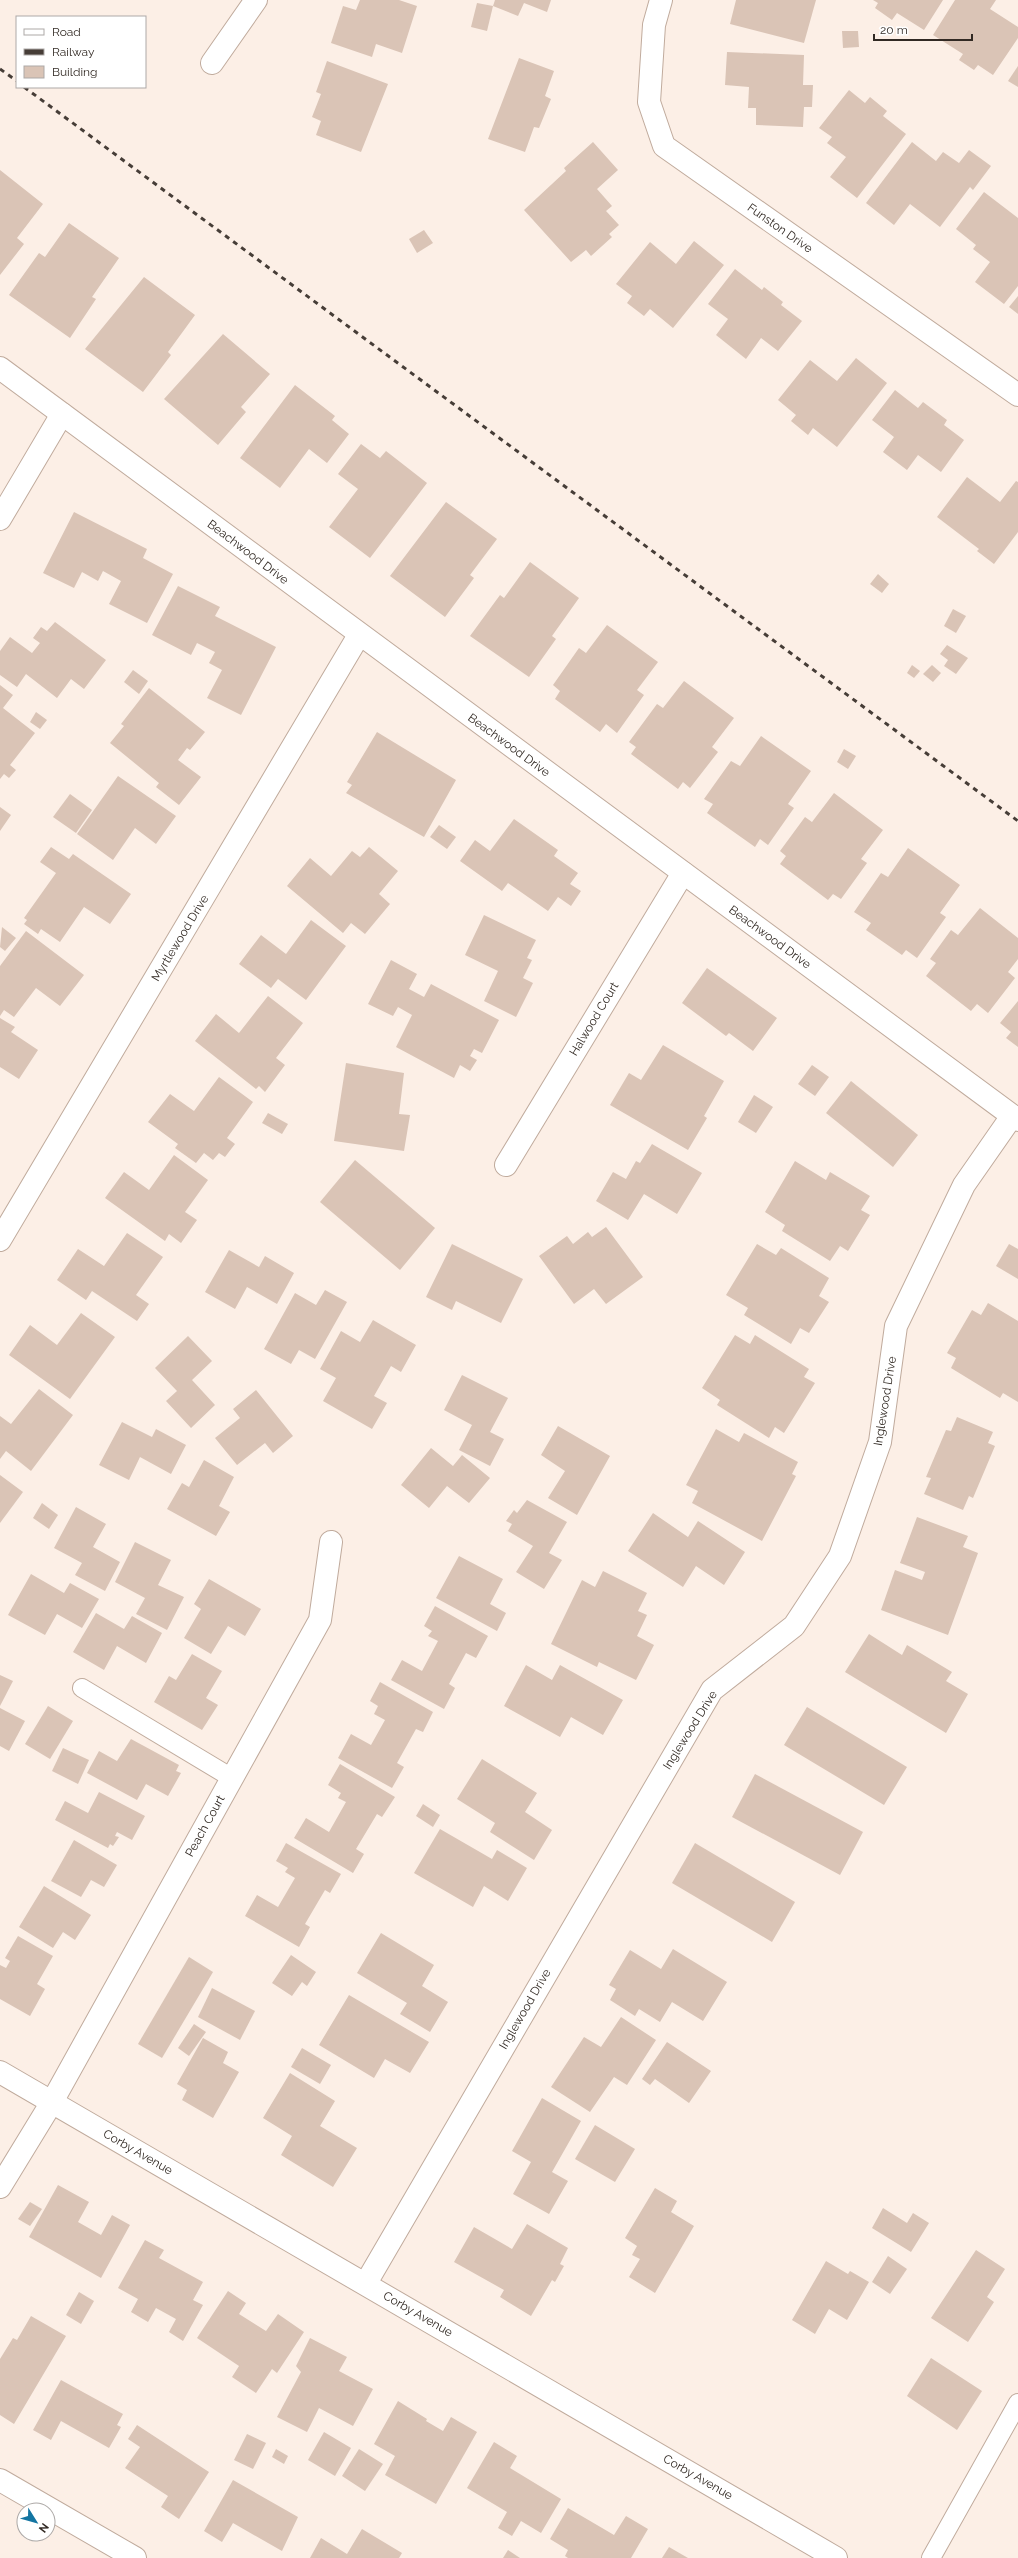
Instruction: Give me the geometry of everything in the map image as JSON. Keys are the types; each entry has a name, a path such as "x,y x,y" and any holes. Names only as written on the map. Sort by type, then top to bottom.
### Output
{"street":[{"path":"212,63 256,0"},
{"name":"Funston Drive","path":"660,0 654,25 649,102 664,146 1018,396"},
{"name":"Beachwood Drive","path":"0,368 359,635 1015,1118"},
{"path":"0,519 62,414"},
{"name":"Myrtlewood Drive","path":"0,1240 359,635"},
{"name":"Halwood Court","path":"506,1165 683,873"},
{"name":"Inglewood Drive","path":"366,2283 712,1690 794,1626 840,1556 880,1442 896,1326 964,1185 1015,1118"},
{"name":"Peach Court","path":"0,2187 52,2102 320,1620 331,1542"},
{"name":"Corby Avenue","path":"0,2072 366,2283 836,2558"},
{"path":"0,2480 135,2558"}],"lane":[{"path":"82,1688 232,1778"},
{"path":"931,2558 1018,2403"}],"building":[{"path":"360,0 399,0 417,6 402,53 376,44 372,57 331,43 343,6 356,10"},
{"path":"495,0 551,0 547,12 524,3 518,16 493,6"},
{"path":"736,0 816,0 804,43 730,24"},
{"path":"873,0 943,0 924,30 897,13 892,20 875,8 878,3"},
{"path":"955,0 996,0 990,9 1018,27 1018,38 993,75 978,65 974,70 959,60 963,54 933,35"},
{"path":"477,3 493,6 487,31 471,27"},
{"path":"842,31 858,31 859,47 843,48"},
{"path":"727,52 804,55 803,85 813,85 812,107 804,107 803,127 756,125 756,108 748,108 749,87 725,85"},
{"path":"519,58 554,71 545,96 551,99 539,128 534,127 525,152 488,139"},
{"path":"327,61 388,84 361,152 316,135 321,121 312,117 321,94 316,92"},
{"path":"1018,66 1018,87 1008,81"},
{"path":"849,90 865,103 870,97 887,111 883,116 906,134 857,198 830,177 846,157 827,143 832,137 819,128"},
{"path":"593,142 618,170 597,189 612,206 606,211 619,225 609,234 612,237 591,256 586,250 571,262 524,210 566,171 564,168"},
{"path":"912,142 936,161 943,152 959,163 969,150 991,166 973,190 970,187 940,227 910,204 894,225 866,203"},
{"path":"0,170 43,204 17,238 24,244 0,275"},
{"path":"984,192 1018,218 1018,286 1004,304 975,282 990,262 973,249 976,245 956,229"},
{"path":"69,223 119,258 92,297 96,299 70,338 9,295 39,253 45,257"},
{"path":"424,230 433,243 417,253 409,239"},
{"path":"694,241 724,265 673,328 650,309 644,316 627,303 632,296 616,284 650,242 676,264"},
{"path":"735,269 762,290 764,287 783,302 781,305 802,321 778,351 761,338 746,359 716,335 728,319 708,304"},
{"path":"144,277 195,315 168,352 171,355 143,392 85,349"},
{"path":"1018,296 1018,314 1009,307"},
{"path":"223,334 270,374 241,407 246,412 218,445 164,399"},
{"path":"856,358 887,383 837,447 813,428 808,435 791,421 796,415 778,400 810,360 837,381"},
{"path":"295,385 335,416 332,420 349,434 327,463 309,449 280,488 240,458"},
{"path":"895,390 918,408 923,402 947,420 944,425 964,440 941,472 918,455 907,470 883,452 894,437 872,420"},
{"path":"361,444 380,458 386,451 427,483 370,558 329,527 358,489 338,474"},
{"path":"967,477 1000,502 1016,481 1018,482 1018,532 994,564 977,551 979,549 937,517"},
{"path":"446,502 497,539 470,575 474,578 445,617 390,576"},
{"path":"74,512 147,549 143,558 173,574 147,623 109,604 121,581 103,571 98,581 82,572 74,588 43,573"},
{"path":"530,562 579,598 552,636 556,639 529,677 470,636 500,595 504,598"},
{"path":"878,574 889,584 882,593 870,584"},
{"path":"178,586 220,607 215,616 276,647 241,715 207,698 222,670 209,663 215,652 197,643 191,655 152,635"},
{"path":"953,609 966,616 956,633 944,626"},
{"path":"55,622 106,660 84,689 71,679 57,698 26,674 17,687 0,675 0,651 10,637 32,653 40,643 33,638 41,627 47,631"},
{"path":"607,625 658,662 637,690 644,695 617,733 606,724 600,732 555,699 560,691 553,685 579,648 586,653"},
{"path":"947,645 968,658 956,674 944,666 948,660 940,654"},
{"path":"912,665 920,671 914,678 907,673"},
{"path":"932,665 941,673 933,682 923,674"},
{"path":"133,670 148,681 139,694 124,682"},
{"path":"684,681 734,718 712,747 718,752 690,788 683,782 678,789 631,754 636,747 629,742 657,704 663,708"},
{"path":"0,685 13,695 3,708 35,733 10,765 16,770 9,778 4,774 0,779"},
{"path":"149,688 205,732 190,750 187,748 178,760 201,777 179,805 156,787 159,783 110,743 124,726 121,724"},
{"path":"36,712 47,720 40,729 30,722"},
{"path":"377,732 456,780 424,837 346,793 352,785 347,782"},
{"path":"761,736 811,771 788,804 794,808 768,845 760,839 755,847 707,813 713,804 704,799 731,761 740,766"},
{"path":"844,749 856,756 848,769 837,762"},
{"path":"118,776 176,816 156,844 135,828 113,860 77,834"},
{"path":"834,793 883,830 861,859 867,863 841,899 833,894 828,900 780,864 786,856 780,851 805,817 812,822"},
{"path":"70,794 92,810 76,833 53,817"},
{"path":"0,807 11,815 0,831"},
{"path":"514,819 558,850 554,856 578,873 570,884 581,891 571,906 558,897 548,911 508,883 502,891 460,861 475,840 490,851"},
{"path":"439,825 456,837 447,849 430,837"},
{"path":"51,847 69,859 73,854 131,894 110,924 84,907 60,942 41,929 38,934 24,924 27,920 24,918 56,873 40,862"},
{"path":"369,847 398,871 379,894 390,904 365,934 351,923 343,933 287,886 310,858 331,876 352,851 360,857"},
{"path":"908,848 960,885 940,913 946,917 917,958 906,950 902,955 866,930 871,923 854,912 881,873 888,877"},
{"path":"980,908 1018,938 1018,959 1008,972 1015,978 988,1013 977,1004 971,1011 926,976 936,963 930,959 951,930 958,935"},
{"path":"484,915 536,940 527,958 532,960 523,978 533,983 516,1017 484,1001 498,971 465,955"},
{"path":"311,920 346,946 306,1000 278,979 271,988 239,964 261,935 286,954"},
{"path":"2,927 16,938 5,951 0,947"},
{"path":"26,931 84,975 60,1006 36,988 14,1017 4,1010 0,1016 0,966"},
{"path":"391,960 417,974 409,989 424,997 431,984 499,1020 482,1053 474,1049 470,1056 477,1060 470,1071 460,1065 454,1078 396,1047 412,1015 398,1007 393,1016 368,1004"},
{"path":"707,968 777,1018 753,1051 729,1033 726,1036 682,1003"},
{"path":"268,996 303,1023 276,1058 285,1065 265,1092 259,1086 256,1089 195,1041 216,1014 239,1033"},
{"path":"1018,1001 1018,1047 1006,1038 1011,1032 1000,1023"},
{"path":"0,1018 15,1027 11,1032 38,1050 19,1079 0,1067"},
{"path":"663,1045 724,1081 704,1116 707,1118 688,1150 610,1105 629,1073 641,1080"},
{"path":"346,1063 404,1073 399,1114 410,1115 404,1151 334,1141"},
{"path":"812,1065 829,1077 815,1096 798,1084"},
{"path":"219,1077 253,1102 227,1138 235,1144 225,1157 219,1153 213,1160 204,1153 196,1163 175,1148 178,1144 148,1122 170,1094 194,1111"},
{"path":"851,1081 918,1135 893,1167 826,1113"},
{"path":"754,1095 773,1107 756,1133 738,1122"},
{"path":"268,1113 288,1124 282,1134 262,1123"},
{"path":"652,1144 702,1173 677,1214 644,1194 628,1220 596,1201 613,1172 626,1179 636,1161 640,1163"},
{"path":"174,1155 208,1180 185,1212 197,1220 181,1243 169,1234 165,1241 105,1198 124,1172 149,1190"},
{"path":"355,1160 435,1228 400,1270 320,1202"},
{"path":"795,1161 826,1180 830,1172 870,1196 861,1210 870,1215 848,1251 840,1246 830,1261 782,1231 785,1225 765,1212"},
{"path":"606,1227 643,1277 606,1304 594,1289 574,1304 539,1256 567,1236 573,1244 588,1232 592,1237"},
{"path":"127,1233 163,1257 136,1295 149,1304 137,1321 92,1291 86,1300 57,1280 78,1249 104,1266"},
{"path":"452,1244 523,1279 501,1323 456,1301 452,1310 426,1297"},
{"path":"757,1244 776,1255 781,1248 829,1278 819,1296 829,1302 809,1333 800,1328 791,1344 744,1315 748,1308 726,1295"},
{"path":"1009,1244 1018,1249 1018,1279 996,1266"},
{"path":"229,1250 259,1267 265,1256 294,1273 277,1304 247,1287 235,1309 205,1292"},
{"path":"325,1290 347,1302 315,1359 299,1350 291,1364 264,1349 295,1293 316,1305"},
{"path":"988,1303 1018,1321 1018,1402 1003,1393 1000,1398 951,1368 956,1358 947,1353 972,1310 981,1315"},
{"path":"81,1313 115,1337 70,1399 9,1355 30,1325 57,1345"},
{"path":"373,1320 416,1345 401,1372 391,1366 374,1396 387,1403 372,1429 323,1401 336,1378 320,1369 341,1331 360,1342"},
{"path":"735,1335 750,1344 755,1335 809,1369 804,1377 815,1383 784,1433 775,1427 769,1438 717,1405 720,1400 702,1388"},
{"path":"188,1336 212,1361 192,1380 215,1405 191,1428 166,1401 177,1391 155,1368"},
{"path":"462,1375 508,1398 490,1432 504,1439 490,1466 459,1450 472,1425 444,1410"},
{"path":"39,1389 73,1415 31,1471 6,1451 0,1459 0,1416 11,1424"},
{"path":"256,1390 293,1436 273,1453 265,1443 237,1465 215,1438 240,1418 233,1409"},
{"path":"957,1417 993,1432 988,1443 995,1446 973,1498 969,1496 963,1510 924,1494 931,1478 926,1477 946,1430 951,1431"},
{"path":"122,1422 152,1437 156,1429 186,1445 171,1474 140,1457 129,1480 99,1465"},
{"path":"558,1426 610,1456 577,1515 548,1498 565,1471 541,1455"},
{"path":"716,1429 739,1442 744,1433 798,1462 792,1474 796,1476 762,1541 692,1503 698,1491 686,1485"},
{"path":"431,1448 453,1466 462,1455 490,1478 469,1503 447,1486 429,1508 401,1485"},
{"path":"204,1460 234,1477 219,1506 230,1512 216,1536 167,1509 182,1483 189,1487"},
{"path":"0,1475 23,1492 0,1523"},
{"path":"527,1500 567,1522 549,1553 562,1560 544,1589 516,1572 533,1546 508,1531 512,1524 506,1521 514,1510 517,1513"},
{"path":"42,1503 58,1515 49,1529 33,1518"},
{"path":"76,1507 106,1524 93,1547 120,1562 105,1591 75,1575 82,1563 54,1548"},
{"path":"653,1513 688,1537 698,1521 745,1552 724,1585 696,1566 683,1587 628,1551"},
{"path":"917,1517 968,1536 963,1547 978,1553 948,1635 881,1610 895,1570 922,1580 925,1572 900,1563"},
{"path":"135,1542 171,1560 158,1585 184,1597 167,1630 136,1614 145,1598 115,1582"},
{"path":"459,1556 503,1579 490,1604 506,1613 497,1631 436,1598"},
{"path":"603,1571 647,1593 638,1611 647,1615 637,1636 654,1645 636,1680 599,1662 597,1667 551,1644 582,1580 595,1587"},
{"path":"31,1574 64,1593 70,1583 99,1599 82,1628 57,1614 45,1635 8,1615"},
{"path":"209,1579 261,1609 245,1636 228,1626 211,1654 184,1638 201,1609 194,1604"},
{"path":"435,1606 488,1636 476,1658 466,1653 449,1684 455,1688 444,1709 391,1680 402,1660 422,1671 438,1641 428,1636 432,1631 424,1626"},
{"path":"96,1613 124,1629 132,1616 162,1633 146,1663 117,1646 104,1670 73,1652"},
{"path":"869,1634 902,1655 907,1645 952,1672 946,1681 968,1694 946,1733 845,1672"},
{"path":"192,1654 222,1671 206,1698 218,1705 202,1730 154,1702 169,1676 176,1680"},
{"path":"526,1665 552,1680 560,1665 623,1700 603,1735 571,1717 560,1737 504,1706"},
{"path":"0,1675 13,1681 0,1706"},
{"path":"380,1682 433,1712 423,1732 416,1729 397,1763 404,1767 392,1788 338,1758 351,1734 371,1745 385,1720 374,1714 378,1706 370,1701"},
{"path":"48,1706 73,1721 50,1759 25,1744"},
{"path":"807,1707 907,1767 884,1805 784,1745"},
{"path":"0,1708 25,1721 9,1751 0,1746"},
{"path":"131,1739 179,1765 176,1771 181,1773 168,1796 146,1784 137,1800 87,1773 99,1751 117,1761"},
{"path":"63,1748 89,1760 78,1784 52,1771"},
{"path":"482,1759 537,1793 525,1812 552,1830 534,1860 490,1832 495,1823 457,1799"},
{"path":"340,1764 395,1797 382,1817 377,1814 356,1849 364,1854 353,1873 294,1838 306,1818 329,1832 346,1802 338,1798 341,1793 328,1785"},
{"path":"755,1774 863,1832 840,1875 732,1817"},
{"path":"99,1792 145,1816 132,1840 117,1832 115,1836 119,1837 113,1846 110,1844 108,1848 55,1820 65,1801 88,1813"},
{"path":"423,1804 440,1815 433,1827 416,1816"},
{"path":"440,1829 492,1859 497,1850 527,1868 508,1901 484,1886 473,1907 414,1873"},
{"path":"74,1840 117,1865 104,1887 91,1880 81,1897 51,1881"},
{"path":"286,1843 341,1874 330,1893 325,1890 305,1924 310,1927 299,1947 245,1916 257,1895 278,1907 295,1878 285,1872 288,1868 276,1861"},
{"path":"695,1843 795,1902 772,1942 672,1883"},
{"path":"44,1886 91,1915 75,1940 63,1932 53,1948 19,1927"},
{"path":"381,1933 434,1965 422,1986 448,2002 430,2032 400,2014 407,2003 357,1973"},
{"path":"18,1936 53,1956 37,1984 45,1989 30,2016 0,1999 0,1965 6,1968 10,1961 5,1958"},
{"path":"673,1949 727,1982 703,2021 672,2002 660,2022 639,2009 635,2016 610,2000 616,1989 609,1985 630,1950 661,1969"},
{"path":"291,1955 316,1972 307,1986 302,1982 292,1996 272,1983"},
{"path":"189,1957 213,1972 162,2058 138,2044"},
{"path":"212,1988 255,2011 240,2040 198,2017"},
{"path":"349,1995 429,2042 410,2073 385,2059 374,2078 319,2045"},
{"path":"621,2017 656,2040 627,2085 614,2077 590,2112 551,2087 584,2037 601,2047"},
{"path":"194,2024 206,2032 189,2056 178,2048"},
{"path":"203,2038 228,2052 223,2063 239,2072 213,2118 182,2100 187,2090 177,2084"},
{"path":"667,2042 711,2071 689,2103 655,2079 650,2085 642,2079"},
{"path":"302,2048 331,2065 320,2084 291,2067"},
{"path":"290,2073 335,2101 320,2126 357,2148 333,2187 281,2155 292,2136 263,2118"},
{"path":"542,2098 581,2121 552,2172 568,2181 549,2214 513,2194 531,2162 512,2151"},
{"path":"595,2125 635,2149 615,2182 575,2159"},
{"path":"58,2185 89,2202 78,2222 101,2235 112,2215 130,2225 101,2278 29,2237"},
{"path":"655,2188 677,2201 671,2212 694,2226 655,2293 629,2277 640,2259 632,2255 637,2246 625,2238"},
{"path":"30,2202 42,2209 30,2226 18,2219"},
{"path":"883,2208 907,2223 913,2213 929,2223 911,2252 872,2228"},
{"path":"527,2224 568,2248 560,2264 564,2266 555,2282 552,2280 531,2316 500,2297 504,2290 454,2262 474,2227 512,2249"},
{"path":"145,2240 164,2250 159,2258 203,2282 193,2300 203,2305 183,2341 169,2332 176,2319 156,2308 148,2322 131,2312 138,2299 118,2288"},
{"path":"976,2250 1005,2269 987,2297 994,2302 968,2342 931,2318"},
{"path":"888,2256 907,2269 890,2294 872,2282"},
{"path":"826,2261 848,2274 850,2271 869,2282 847,2320 829,2309 815,2334 792,2320"},
{"path":"228,2291 246,2303 239,2314 266,2331 278,2314 304,2332 277,2373 272,2369 256,2393 232,2377 239,2366 197,2338"},
{"path":"79,2292 94,2301 81,2324 66,2315"},
{"path":"31,2316 66,2336 14,2424 0,2415 0,2359 13,2338 17,2340"},
{"path":"310,2338 347,2357 339,2371 373,2389 353,2426 319,2408 307,2432 277,2417 301,2372 296,2366"},
{"path":"931,2358 982,2391 957,2430 907,2396"},
{"path":"61,2380 123,2414 117,2425 121,2427 109,2448 61,2421 51,2440 33,2430"},
{"path":"398,2401 443,2431 451,2417 477,2432 436,2504 385,2475 395,2456 374,2444"},
{"path":"137,2425 209,2472 179,2519 161,2507 168,2496 125,2468 140,2447 128,2439"},
{"path":"324,2432 351,2448 335,2476 308,2460"},
{"path":"247,2434 266,2443 253,2469 234,2460"},
{"path":"494,2442 517,2456 510,2468 561,2499 541,2533 521,2521 512,2536 498,2528 507,2512 467,2488"},
{"path":"276,2449 288,2456 284,2464 272,2457"},
{"path":"359,2449 383,2464 365,2491 342,2476"},
{"path":"233,2480 298,2517 282,2551 233,2523 222,2542 204,2531"},
{"path":"568,2508 614,2535 626,2516 648,2529 631,2558 568,2558 565,2556 568,2550 550,2539"},
{"path":"362,2529 402,2553 399,2558 310,2558 321,2538 347,2554"},
{"path":"669,2547 688,2558 662,2558"},
{"path":"508,2550 520,2558 503,2558"}],"railway":[{"path":"0,69 16,80"},
{"path":"25,88 1018,821"}]}
